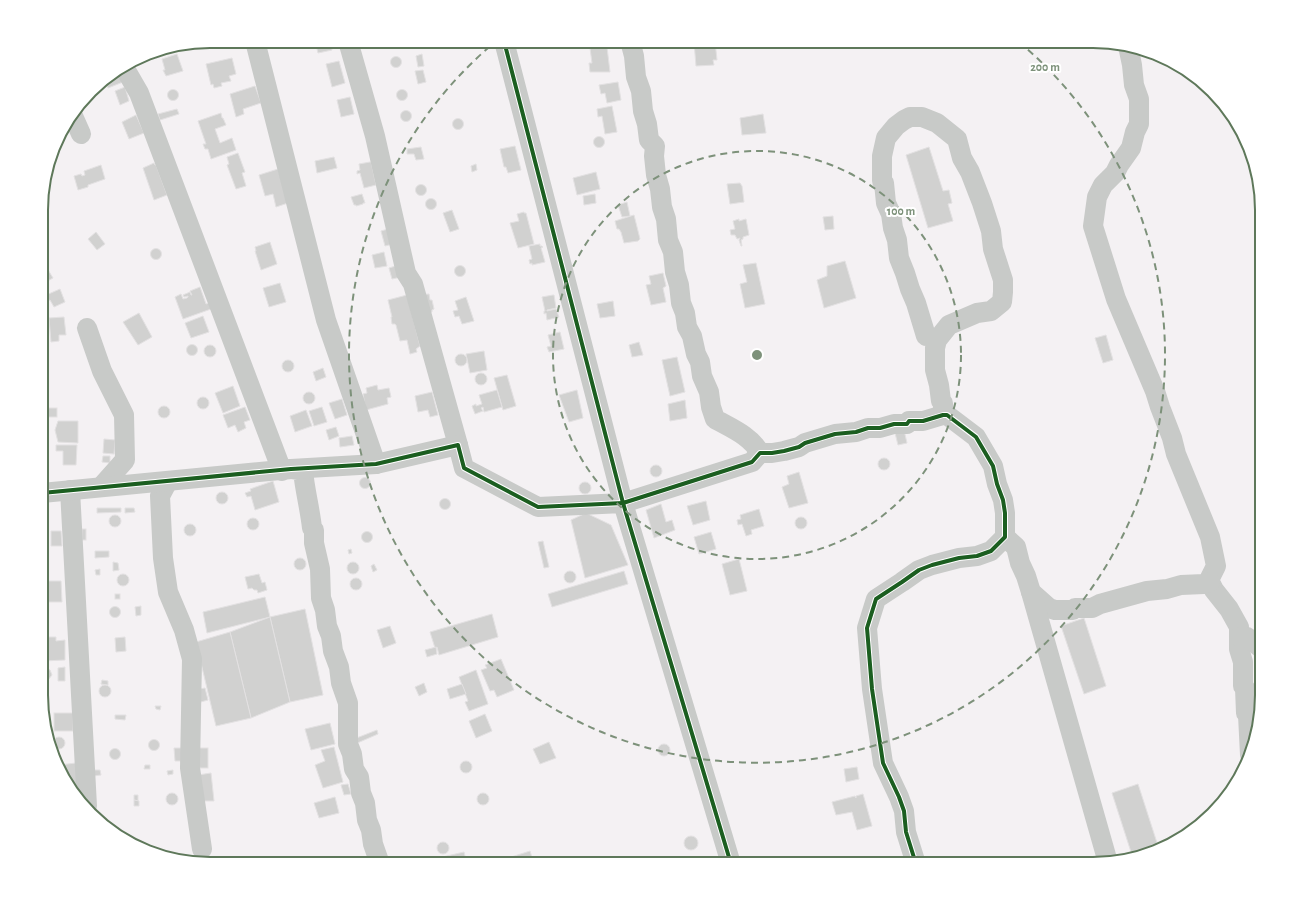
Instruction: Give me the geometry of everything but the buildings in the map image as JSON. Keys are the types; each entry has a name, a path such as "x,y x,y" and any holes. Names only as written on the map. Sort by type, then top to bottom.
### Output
{"street":[{"path":"257,48 326,320 376,464"},
{"path":"350,48 375,136 406,273 413,284 464,468 538,507 623,502 752,462 760,453 784,451 835,434 856,432 868,428 880,428 894,424 907,424 909,422 923,421 947,415 976,437 993,466 1005,512 1006,537 1016,547 1020,563 1026,576 1106,857"},
{"path":"506,48 623,502 729,857"},
{"path":"632,48 636,77 641,91 643,111 647,124 649,140 655,146 654,156 656,175 660,189 662,207 666,219 675,272 679,284 681,303 685,313 687,327 692,336 696,354 700,362 702,376 708,392 711,407 715,419 756,445 760,453"},
{"path":"1129,52 1134,85 1139,99 1139,124 1135,132 1131,148 1115,173 1103,185 1097,198 1093,226 1116,299 1155,391 1172,438 1176,454 1185,472 1210,537 1216,566 1210,578 1210,582 1214,590 1229,609 1239,627 1239,649 1243,662 1243,686 1245,688 1249,737"},
{"path":"127,71 140,93 286,470"},
{"path":"926,336 916,303 899,258 897,240 891,214 886,203 884,183 882,181 882,156 886,138 896,126 904,120 922,117 937,123 957,140 962,158 970,172 982,202 991,231 993,249 1003,280 1004,292 1002,302 991,310 977,313 949,325 937,340 935,348 935,370 939,384 941,401 943,403 943,415"},
{"path":"75,120 81,134"},
{"path":"87,328 102,371 124,415 125,460 101,487"},
{"path":"48,492 286,470 376,464 458,445"},
{"path":"286,470 303,471 305,492 309,506 312,528 314,530 314,543 320,569 320,598 325,610 333,651 339,667 341,683 348,704 348,744 365,803 367,820 378,857"},
{"path":"168,481 160,496 163,558 168,592 184,630 192,659 190,768 202,849"},
{"path":"70,490 86,799"},
{"path":"914,857 906,832 904,811 900,797 883,763 871,677 867,628 876,599 919,570 932,565 959,558 977,556 991,551 1006,537"},
{"path":"1030,592 1049,608 1055,610 1073,610 1075,608 1092,608 1100,604 1147,591 1167,589 1181,584 1204,584 1210,582"},
{"path":"1239,637 1247,637 1255,643"}],"cycle path":[{"path":"506,48 623,503 752,462 760,453 784,451 835,434 856,432 868,428 880,428 894,424 907,424 909,421 923,421 943,415 947,415 976,437 993,466 997,484 1003,500 1005,513 1005,537 991,551 977,556 959,558 932,565 919,570 876,599 867,628 872,689 883,763 904,811 906,832 914,857"},
{"path":"48,492 291,469 376,464 458,445 464,468 538,507 623,503 729,857"}]}
